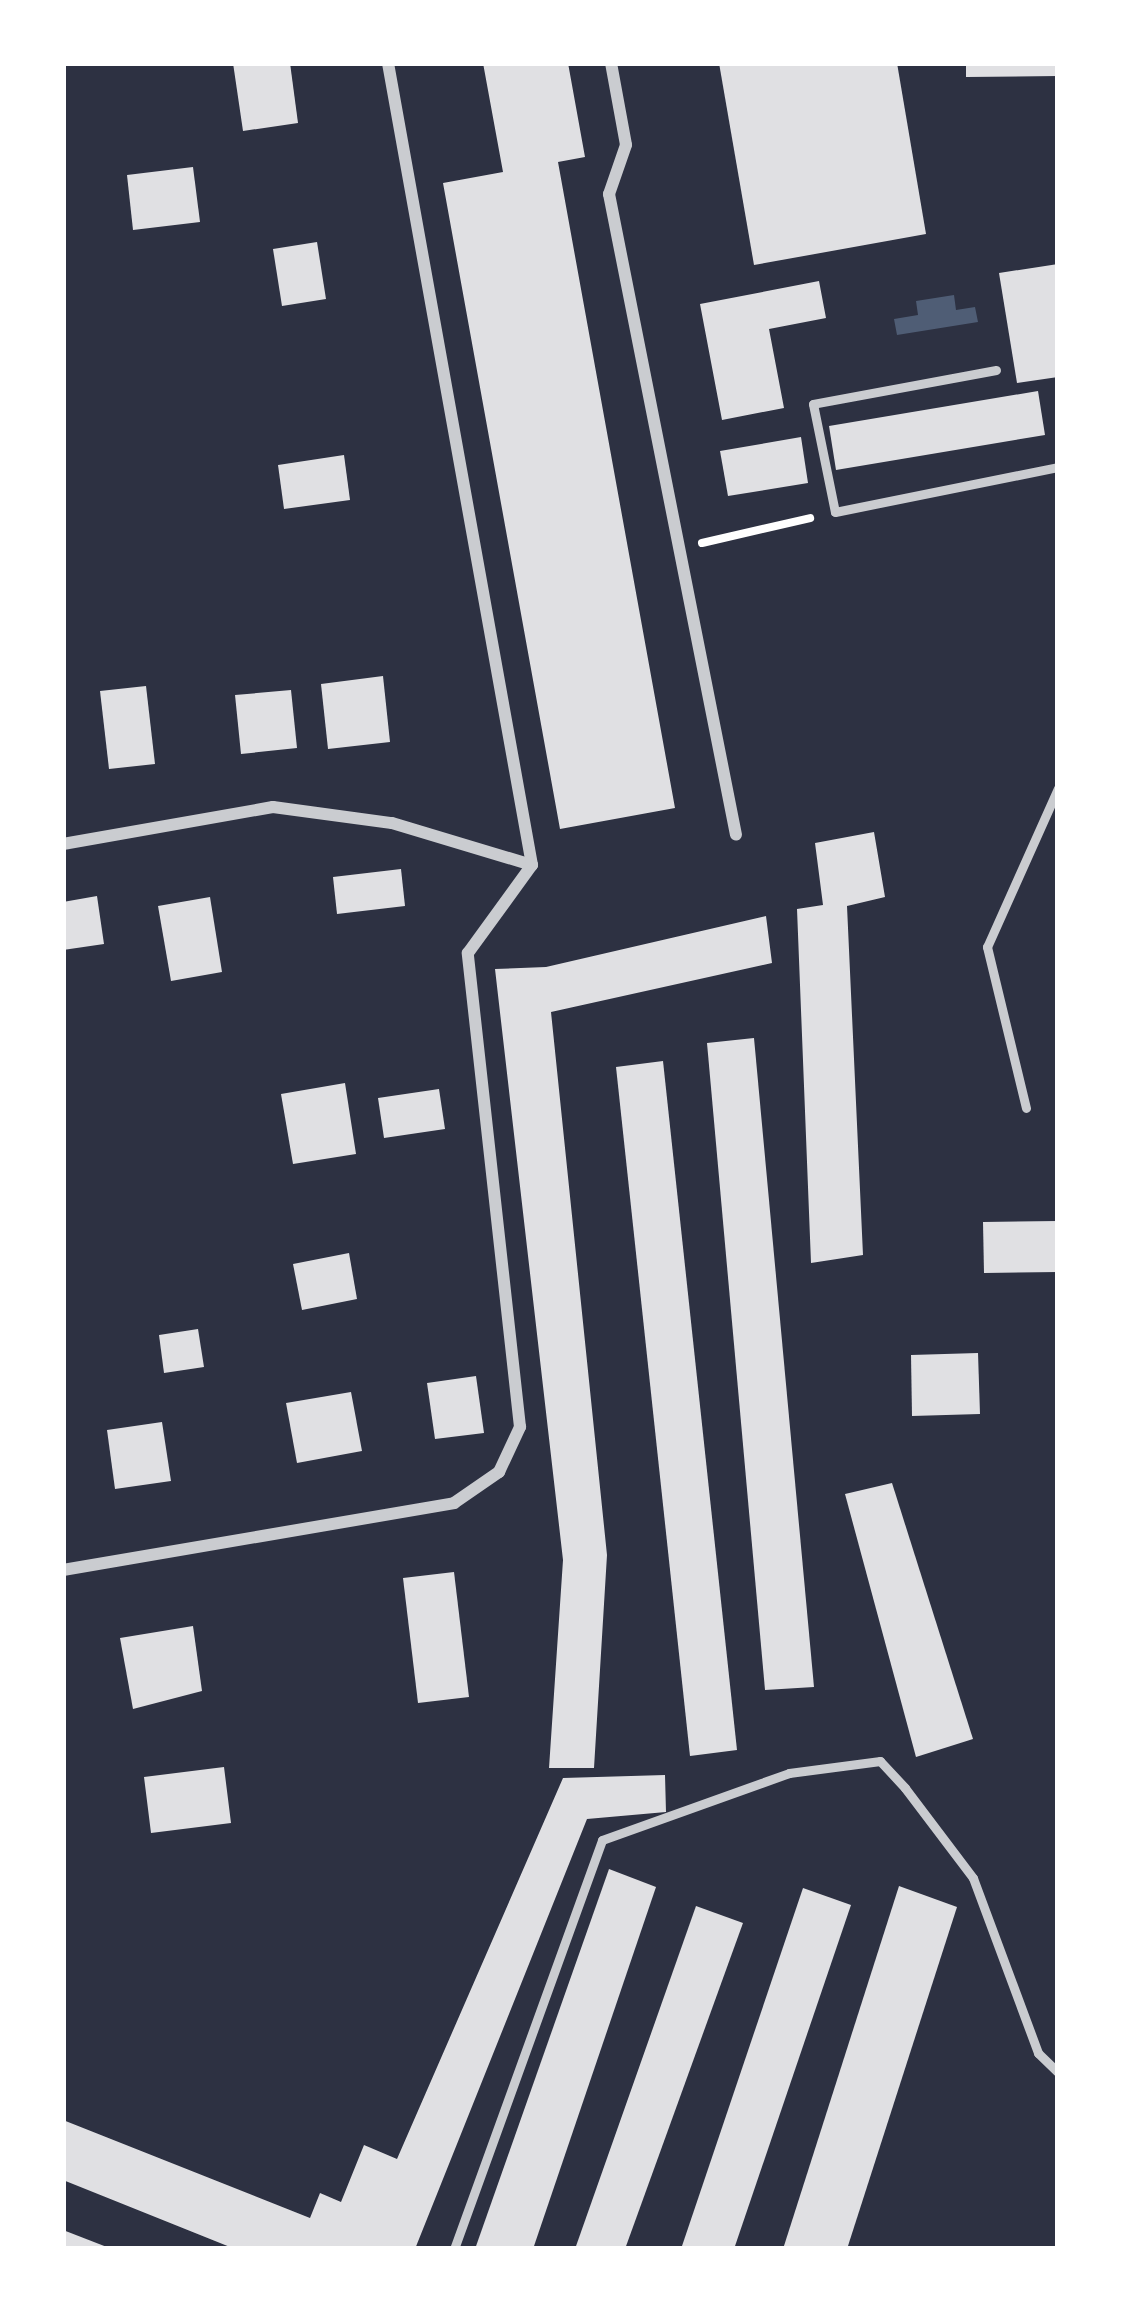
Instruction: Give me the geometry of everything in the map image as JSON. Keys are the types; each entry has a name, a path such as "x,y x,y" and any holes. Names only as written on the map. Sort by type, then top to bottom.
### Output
{"street":[{"path":"63,1570 454,1503 499,1472 520,1427 468,953 532,865 388,63"},
{"path":"611,63 626,145 609,194 736,835"},
{"path":"63,844 273,807 392,823 532,865"}],"lane":[{"path":"996,370 813,404 835,512 1058,467"},
{"path":"1026,1108 987,946 1058,788"},
{"path":"454,2249 602,1840 790,1773 880,1761 905,1788 973,1878 1038,2053 1058,2072"}],"path":[{"path":"681,548 835,512"}],"water":[{"path":"954,295 956,310 975,307 978,322 897,335 894,319 918,315 916,301"}],"building":[{"path":"233,63 290,63 298,123 243,131"},
{"path":"483,63 568,63 585,157 558,162 675,808 560,829 443,183 503,172"},
{"path":"719,63 897,63 926,234 754,265"},
{"path":"966,63 1058,63 1058,76 966,77"},
{"path":"193,167 200,222 133,230 127,175"},
{"path":"317,242 326,299 282,306 273,249"},
{"path":"1058,264 1058,377 1017,383 999,273"},
{"path":"819,281 826,318 769,329 784,408 722,420 700,304"},
{"path":"1038,391 1045,435 836,470 829,426"},
{"path":"801,437 808,483 728,496 720,451"},
{"path":"344,455 350,500 284,509 278,465"},
{"path":"383,676 390,742 328,749 321,684"},
{"path":"146,686 155,764 109,769 100,691"},
{"path":"291,690 297,748 241,754 235,695"},
{"path":"874,832 885,897 847,906 863,1255 811,1263 797,909 823,905 815,843"},
{"path":"401,869 405,906 337,914 333,877"},
{"path":"97,896 104,944 63,950 63,902"},
{"path":"210,897 222,972 171,981 158,906"},
{"path":"766,916 772,963 551,1012 607,1555 594,1768 549,1768 563,1560 495,969 546,967"},
{"path":"754,1038 814,1687 765,1690 707,1043"},
{"path":"663,1061 737,1750 690,1756 616,1067"},
{"path":"345,1083 356,1154 293,1164 281,1094"},
{"path":"439,1089 445,1129 384,1138 378,1098"},
{"path":"1058,1221 1058,1272 984,1273 983,1222"},
{"path":"349,1253 357,1299 302,1310 293,1264"},
{"path":"198,1329 204,1367 164,1373 159,1335"},
{"path":"978,1353 980,1414 912,1416 911,1355"},
{"path":"476,1376 484,1433 435,1439 427,1383"},
{"path":"351,1392 362,1451 297,1463 286,1403"},
{"path":"162,1422 171,1481 115,1489 107,1430"},
{"path":"892,1483 973,1739 916,1757 845,1494"},
{"path":"454,1572 469,1697 418,1703 403,1578"},
{"path":"193,1626 202,1691 133,1709 120,1638"},
{"path":"224,1767 231,1823 151,1833 144,1777"},
{"path":"665,1775 666,1812 587,1819 415,2249 235,2249 63,2180 63,2120 310,2218 320,2193 341,2202 364,2145 397,2159 563,1778"},
{"path":"609,1869 656,1887 533,2249 475,2249"},
{"path":"899,1886 957,1907 847,2249 783,2249"},
{"path":"803,1888 851,1905 734,2249 681,2249"},
{"path":"696,1906 743,1923 625,2249 575,2249"},
{"path":"63,2230 112,2249 63,2249"}]}
